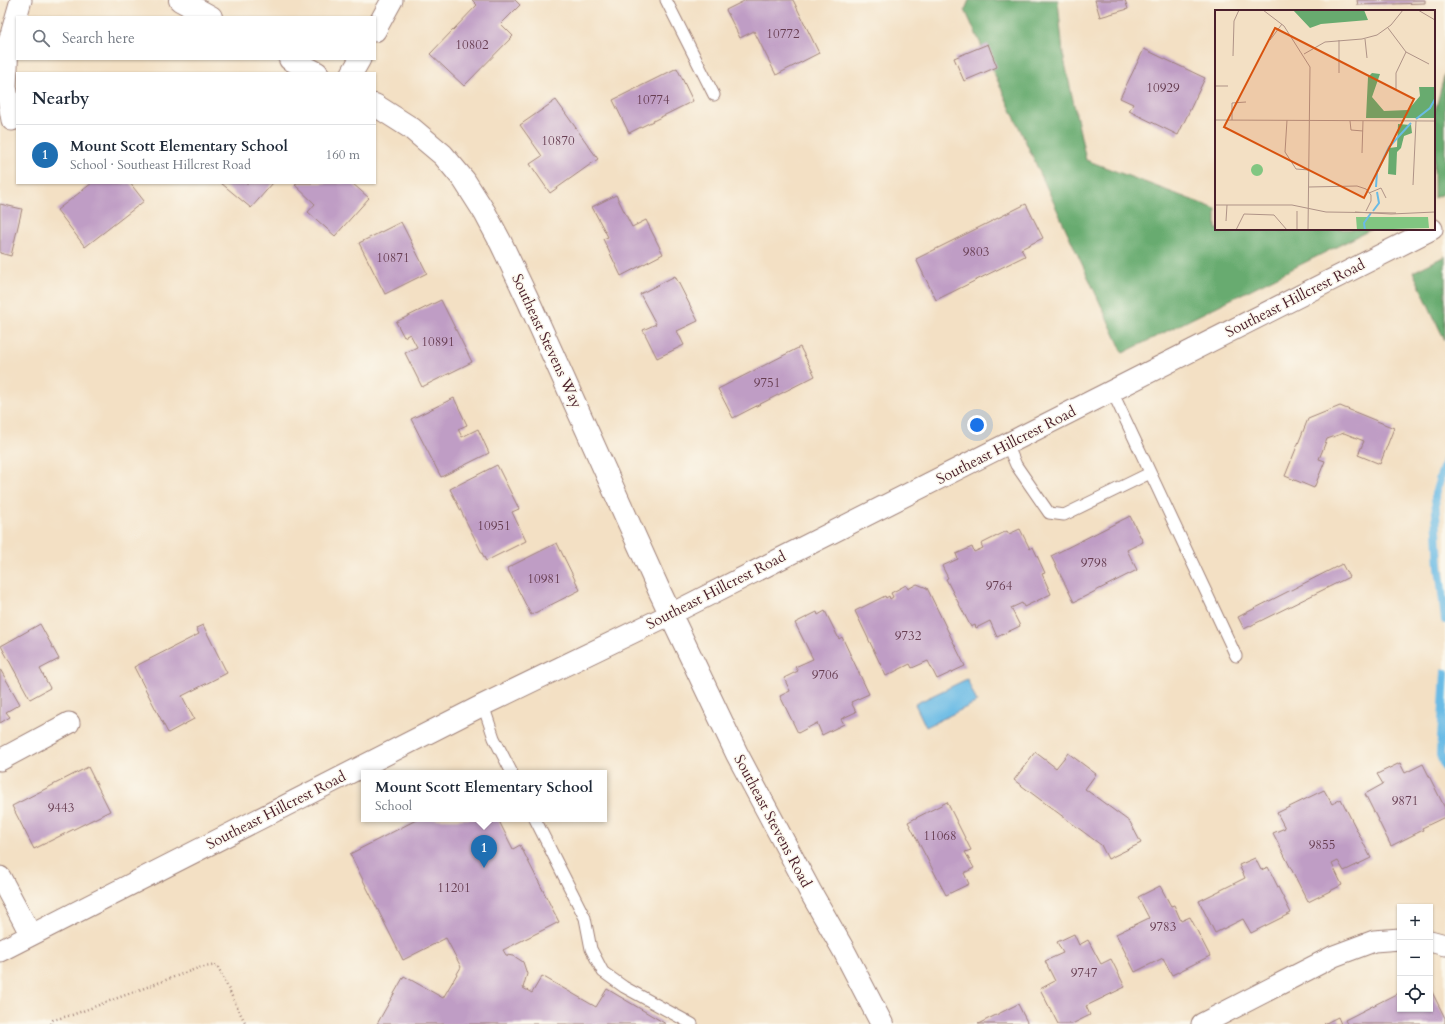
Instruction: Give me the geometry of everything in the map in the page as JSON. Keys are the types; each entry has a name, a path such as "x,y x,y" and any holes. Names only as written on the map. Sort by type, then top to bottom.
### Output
{"street":[{"path":"16,16 21,0"},
{"path":"180,0 209,16"},
{"path":"376,29 392,0"},
{"path":"12,120 6,87 8,45 16,17"},
{"path":"292,60 315,72"},
{"path":"353,72 359,60"},
{"name":"Southeast Stevens Way","path":"376,106 411,128 443,155 464,180 485,213 529,302 671,614"},
{"name":"Southeast Hillcrest Road","path":"1435,227 1445,222"},
{"name":"Southeast Hillcrest Road","path":"0,951 483,706 671,614 1429,230"},
{"name":"Southeast Stevens Road","path":"671,614 737,754 810,891 843,949 877,1023"},
{"path":"0,760 69,723"},
{"path":"0,877 31,935"},
{"path":"1202,1024 1334,956 1374,941 1397,939"},
{"path":"1433,942 1445,945"}],"lane":[{"path":"666,0 714,95"},
{"path":"1112,391 1236,656"},
{"path":"1006,444 1016,465 1049,514 1064,515 1150,474"},
{"path":"483,706 494,738 510,770"},
{"path":"537,822 585,918 591,949 603,972 624,987 692,1024"}],"path":[{"path":"51,1024 53,1020 72,1015 198,968 217,964 246,1024"}],"green space":[{"path":"969,0 1058,0 1063,54 1086,160 1215,209 1215,230 1370,230 1123,353 965,10"},
{"path":"1445,73 1445,193 1435,198 1435,111"},
{"path":"1445,256 1445,341 1413,272"}],"water":[{"path":"967,679 977,702 926,727 915,704"}],"building":[{"path":"472,0 515,0 520,5 501,24 513,36 464,86 430,54 477,5"},
{"path":"746,0 793,0 819,53 776,75 754,31 740,38 726,10"},
{"path":"1095,0 1125,0 1128,9 1100,17"},
{"path":"1357,0 1425,0 1425,3 1358,5"},
{"path":"988,44 997,67 964,81 954,58"},
{"path":"1144,49 1205,78 1178,135 1129,111 1133,104 1120,98"},
{"path":"677,68 693,101 629,133 613,100"},
{"path":"556,100 598,159 550,193 530,164 542,156 520,125"},
{"path":"91,184 131,184 144,201 85,247 57,210"},
{"path":"222,184 272,184 251,208"},
{"path":"353,184 369,198 335,236 308,212 315,204 295,185"},
{"path":"616,195 632,227 646,220 663,254 621,276 603,239 608,237 592,207"},
{"path":"0,204 22,209 11,256 0,253"},
{"path":"1026,204 1043,238 1021,249 1025,256 936,300 916,259"},
{"path":"401,222 427,273 385,294 359,243"},
{"path":"675,276 698,321 677,331 684,345 657,358 643,330 656,324 640,294"},
{"path":"441,300 472,362 422,387 405,353 417,347 410,334 404,337 396,322"},
{"path":"800,347 815,376 733,418 718,389"},
{"path":"454,398 467,425 458,429 462,437 478,429 489,453 441,477 411,419"},
{"path":"1340,406 1394,428 1380,464 1358,455 1364,441 1344,433 1327,439 1319,459 1325,461 1314,488 1285,476 1308,419"},
{"path":"497,465 519,509 512,512 526,541 486,561 450,489"},
{"path":"1130,516 1143,542 1127,550 1137,570 1074,602 1051,556"},
{"path":"1020,529 1030,549 1033,547 1045,573 1042,574 1051,594 1024,607 1022,603 1011,608 1020,626 997,637 990,621 976,628 975,625 971,627 946,579 948,578 942,566 958,559 956,554 972,547 974,552 983,548 981,544 1007,531 1009,534"},
{"path":"557,543 580,590 531,615 507,568"},
{"path":"1342,564 1349,577 1244,629 1238,617"},
{"path":"917,584 927,588 965,666 937,679 928,661 912,668 910,664 886,676 855,611 885,596 886,598 889,596 890,599 893,597 891,593 906,585 908,589"},
{"path":"825,611 839,639 842,637 869,694 851,702 856,712 841,719 844,724 822,735 817,723 798,733 780,696 790,691 784,678 798,671 795,667 813,659 795,623 817,612 818,615"},
{"path":"40,624 59,659 40,669 50,688 30,699 1,646"},
{"path":"203,625 227,673 182,696 194,719 168,733 134,667 199,634 196,628"},
{"path":"0,669 20,704 6,712 10,717 0,723"},
{"path":"1035,752 1056,768 1068,753 1096,774 1085,789 1130,822 1141,843 1108,859 1101,845 1014,780"},
{"path":"1400,763 1405,773 1423,764 1445,808 1445,817 1391,846 1365,794 1383,784 1377,774"},
{"path":"88,767 110,811 34,849 12,806"},
{"path":"1324,790 1332,804 1341,799 1371,858 1344,871 1338,861 1332,864 1342,885 1308,902 1273,833 1285,828 1277,813"},
{"path":"947,802 971,850 965,852 974,868 964,873 969,884 946,895 908,822"},
{"path":"412,822 500,822 513,849 520,845 559,922 503,950 506,955 514,956 523,962 527,974 523,988 532,993 542,976 596,1007 607,989 666,1024 377,1024 404,976 443,998 461,967 446,938 403,960 350,854"},
{"path":"1255,858 1261,870 1268,867 1291,913 1251,933 1243,919 1215,933 1199,901 1245,878 1239,865"},
{"path":"1160,886 1171,906 1174,905 1181,921 1190,917 1210,956 1172,975 1163,958 1135,972 1116,934 1149,918 1138,897"},
{"path":"1074,934 1079,945 1088,940 1101,964 1111,959 1125,987 1086,1006 1090,1015 1072,1024 1058,1024 1040,989 1055,981 1045,961 1063,953 1057,942"},
{"path":"1397,994 1397,1012 1433,1012 1433,994 1445,1018 1445,1024 1347,1024 1345,1020"},
{"path":"1018,1004 1028,1024 978,1024"},
{"path":"1338,1017 1341,1024 1324,1024"}],"waterway":[{"path":"1445,461 1435,494 1439,566 1445,620"},
{"path":"1445,673 1440,755 1445,768"}],"place":[{"name":"Mount Scott Elementary School","path":"484,868"}]}
